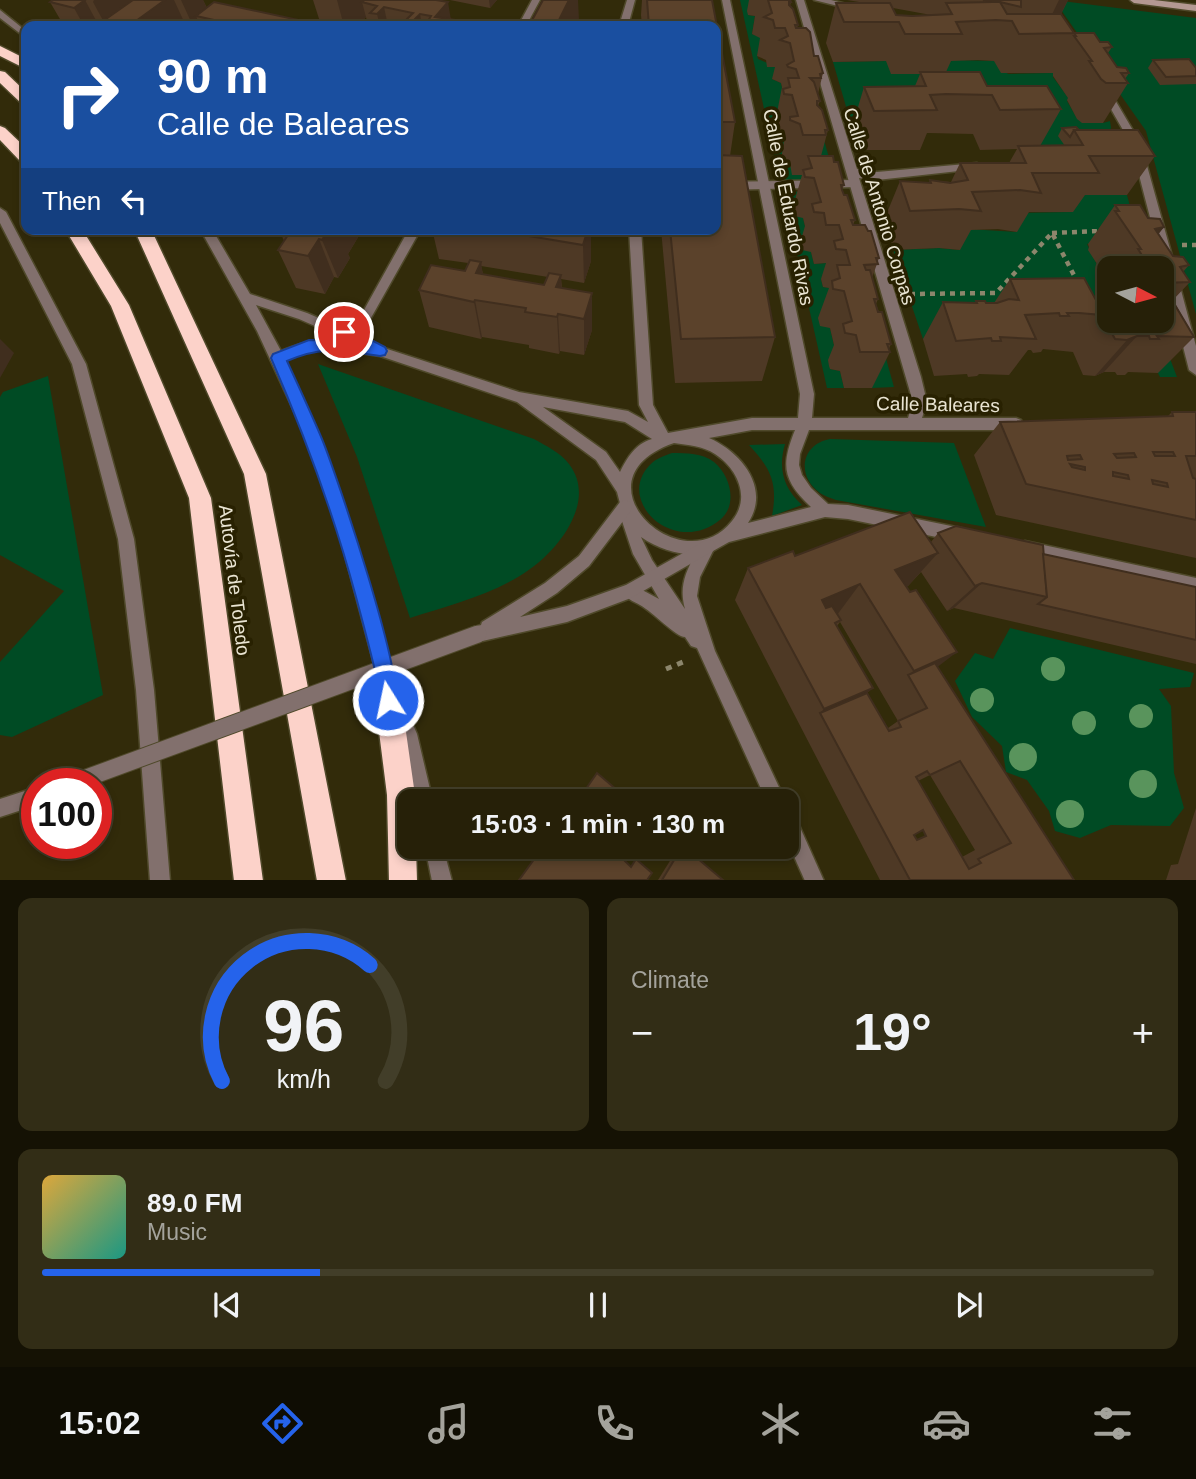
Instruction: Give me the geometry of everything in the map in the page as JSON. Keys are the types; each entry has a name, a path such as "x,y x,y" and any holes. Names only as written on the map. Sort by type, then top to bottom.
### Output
{"highway":[{"path":"0,50 21,62"},
{"path":"0,75 21,95"},
{"path":"0,131 21,152"},
{"name":"Autovía de Toledo","path":"77,235 120,304 200,498 249,880"},
{"name":"Autovía de Toledo","path":"145,235 255,474 332,880"},
{"path":"385,676 401,795 403,880"}],"main road":[{"path":"1135,0 1196,8"}],"street":[{"path":"525,21 536,0"},
{"path":"625,21 631,0"},
{"name":"Calle de Eduardo Rivas","path":"726,0 804,378 808,408 806,422"},
{"name":"Calle de Antonio Corpas","path":"800,0 920,402 914,423"},
{"path":"818,0 867,9"},
{"path":"0,13 21,31"},
{"path":"1098,78 1131,147 1196,370"},
{"path":"850,171 865,176 877,176 984,166"},
{"path":"721,186 854,184"},
{"path":"0,212 79,364 126,539 145,690 160,880"},
{"path":"210,235 248,298 314,440 365,596 385,676 408,734 421,789"},
{"path":"344,332 363,322 412,235"},
{"path":"635,235 646,405 664,439"},
{"path":"248,298 344,332 380,351 519,397 628,417 664,439"},
{"path":"278,358 309,345 332,344 380,351"},
{"path":"519,397 601,456 622,488 632,537 654,577 707,653"},
{"path":"628,417 646,405"},
{"path":"806,422 793,448 793,475 807,496 825,510"},
{"name":"Calle Baleares","path":"684,437 752,424 806,422 1035,425"},
{"path":"112,769 478,634 567,614 631,590 738,527 748,511 750,494 746,476 735,459 722,448 704,440 684,437 664,439 643,449 628,467 622,488"},
{"path":"625,507 644,532 658,541 690,548 708,546"},
{"path":"478,634 551,588 584,561 625,507"},
{"path":"723,537 825,510 848,512 978,538"},
{"path":"1004,544 1196,585"},
{"path":"708,546 692,576 689,596 707,653 771,789"},
{"path":"631,590 660,608 707,653"},
{"path":"0,808 21,802"},
{"path":"799,846 815,880"},
{"path":"438,859 442,880"}],"path":[{"path":"888,295 996,293 1052,233 1102,231"},
{"path":"1052,233 1080,287"}],"green space":[{"path":"740,0 777,0 786,5 835,179 780,181","holes":["748,11 779,27 793,175 790,164 781,160 781,157 788,155 783,135 774,131 781,127 779,102 785,101 781,83 772,79 779,76 777,67 758,59 757,54 764,53 760,37 752,34 755,16 748,15"]},
{"path":"1054,0 1196,18 1196,314 1146,131"},
{"path":"954,60 994,61 1008,74 1053,73 1053,77 1070,100 1067,101 1077,118 1103,123 1110,121 1111,128 1108,134 1059,136 1066,146 1039,149 1026,125 852,127 833,62 886,61 899,74 921,74"},
{"path":"839,191 894,387 872,388 854,308 803,218 814,264 826,263 829,277 821,279 823,287 832,288 830,328 837,358 830,369 840,371 844,388 827,388 783,192"},
{"path":"1064,195 1127,195 1140,243 1087,244 1097,264 1097,333 1160,333 1177,377 1160,377 1139,337 923,339 893,250 959,250 968,229 1017,232 1009,213 1072,212"},
{"path":"318,364 534,439 557,453 569,464 577,478 579,493 577,508 563,536 541,560 517,578 472,598 410,618 357,457"},
{"path":"48,376 103,695 12,737 0,735 0,662 64,591 0,555 0,397 3,392"},
{"path":"830,439 954,443 986,527 836,500 822,494 807,478 805,462 813,447"},
{"path":"785,444 782,469 786,485 802,505 772,516 774,494 771,477 749,445"},
{"path":"672,453 694,454 709,459 720,468 728,482 730,498 726,513 703,530 685,532 668,528 654,519 644,506 639,492 642,476 653,462"},
{"path":"1010,628 1194,673 1190,687 1159,689 1171,706 1174,773 1184,808 1170,826 1111,825 1080,838 1055,831 1049,811 1027,780 1006,772 1002,746 972,717 955,681 975,653 993,659"}],"building":[{"path":"85,0 74,8 50,2"},
{"path":"133,0 165,0 136,21 103,21"},
{"path":"543,0 569,0 558,21 532,21"},
{"path":"647,0 712,0 716,21 649,21"},
{"path":"768,0 790,0 789,5 798,25 795,25 796,28 806,28 810,32 814,56 818,56 823,73 820,74 821,78 810,78 820,101 817,101 817,105 822,110 828,130 825,130 826,135 803,135 800,124 790,120 790,117 798,116 792,95 784,94 783,89 790,87 788,78 799,78 796,69 787,65 794,61 790,43 780,40 788,36 785,28 775,28 773,20 764,17 772,13"},
{"path":"983,0 1021,0 1021,7 1000,2"},
{"path":"214,2 303,21 218,21 196,16"},
{"path":"362,2 448,2 435,17 456,20 428,21 431,16 420,14 413,21 406,20 413,13 384,7 377,14 370,13 377,6"},
{"path":"1000,2 1007,14 1061,14 1074,33 1019,34 1012,21 996,20 956,22 962,34 905,34 899,22 844,22 836,3 890,3 896,15 912,16 952,14 946,3"},
{"path":"1074,33 1094,33 1100,42 1108,42 1112,47 1104,48 1117,67 1126,68 1129,73 1121,73 1128,83 1106,83 1101,79"},
{"path":"721,48 735,122 721,122"},
{"path":"1189,59 1196,68 1196,76 1166,77 1153,60"},
{"path":"920,72 980,72 987,86 1047,86 1061,109 1000,110 992,95 946,94 930,95 937,110 874,111 864,87 926,86"},
{"path":"1076,127 1079,130 1074,130 1070,137 1062,128"},
{"path":"1074,130 1138,130 1155,156 1089,156 1099,173 1032,173 1041,193 1020,190 972,192 981,211 910,211 900,181 931,183 930,180 950,183 968,180 960,163 1026,163 1018,146 1083,145"},
{"path":"721,155 742,156 775,337 681,339 671,235 721,235"},
{"path":"808,156 833,156 834,162 838,162 844,185 841,185 842,190 844,195 847,195 855,220 851,220 853,225 865,225 868,231 871,231 879,258 876,258 878,264 864,265 866,270 870,270 878,299 874,299 878,312 882,312 891,344 887,344 890,352 860,352 856,335 845,333 843,324 852,321 844,291 833,289 832,281 840,278 837,265 850,265 846,250 836,249 834,241 843,239 839,225 826,225 824,213 814,212 812,204 821,202 814,178 805,177 803,170 812,168"},
{"path":"1115,205 1140,205 1148,218 1160,219 1164,227 1155,229 1173,256 1142,256 1138,249 1141,249 1115,211 1119,211"},
{"path":"288,235 325,235 322,240 319,239 308,256 278,250"},
{"path":"523,235 586,235 583,245"},
{"path":"1174,256 1183,257 1189,265 1180,267 1190,282 1174,283"},
{"path":"470,260 481,262 476,273 544,285 549,273 561,275 556,287 592,293 584,319 525,312 526,308 475,300 474,302 419,290 431,265 465,271"},
{"path":"1084,278 1097,300 1097,315 1025,315 1036,339 1000,337 1001,341 992,341 991,338 956,341 943,302 997,303 1009,299 1019,300 1010,279"},
{"path":"1174,303 1194,337 1157,336 1159,339 1150,339 1149,336 1137,336 1127,340 1115,339 1112,333 1174,333"},
{"path":"1172,412 1196,412 1196,456 1186,456 1193,478 1196,479 1196,520 1026,484 1000,422 1173,416","holes":["1153,452 1173,452 1175,456 1155,456","1134,453 1136,457 1117,458 1114,454","1080,455 1082,459 1068,460 1067,456","1070,464 1085,467 1085,470","1113,472 1128,475 1129,479 1113,476","1152,480 1167,483 1168,487 1153,484"]},
{"path":"910,512 938,553 895,570 910,592 916,590 957,652 914,671 860,584 822,600 826,608 832,606 841,620 835,623 873,688 824,709 748,568 793,551 795,556"},
{"path":"956,526 1043,545 1047,597 982,583 975,586 938,533"},
{"path":"1043,554 1196,587 1196,640 1038,604 1047,597"},
{"path":"935,663 1074,880 910,880 820,713 867,693 889,731 901,727 898,721 927,708 908,675","holes":["960,761 1011,843 978,859 981,863 969,869 916,777 927,771 930,775","923,830 926,836 917,840 914,835"]},
{"path":"597,773 616,789 586,789"},
{"path":"534,859 623,859 631,867 636,859 652,873 647,880 519,880"},
{"path":"675,859 698,859 723,880 662,880"}],"route":[{"path":"344,332 380,351 332,344 309,345 278,358 300,405 334,495 365,596 385,676 388,700"}]}
